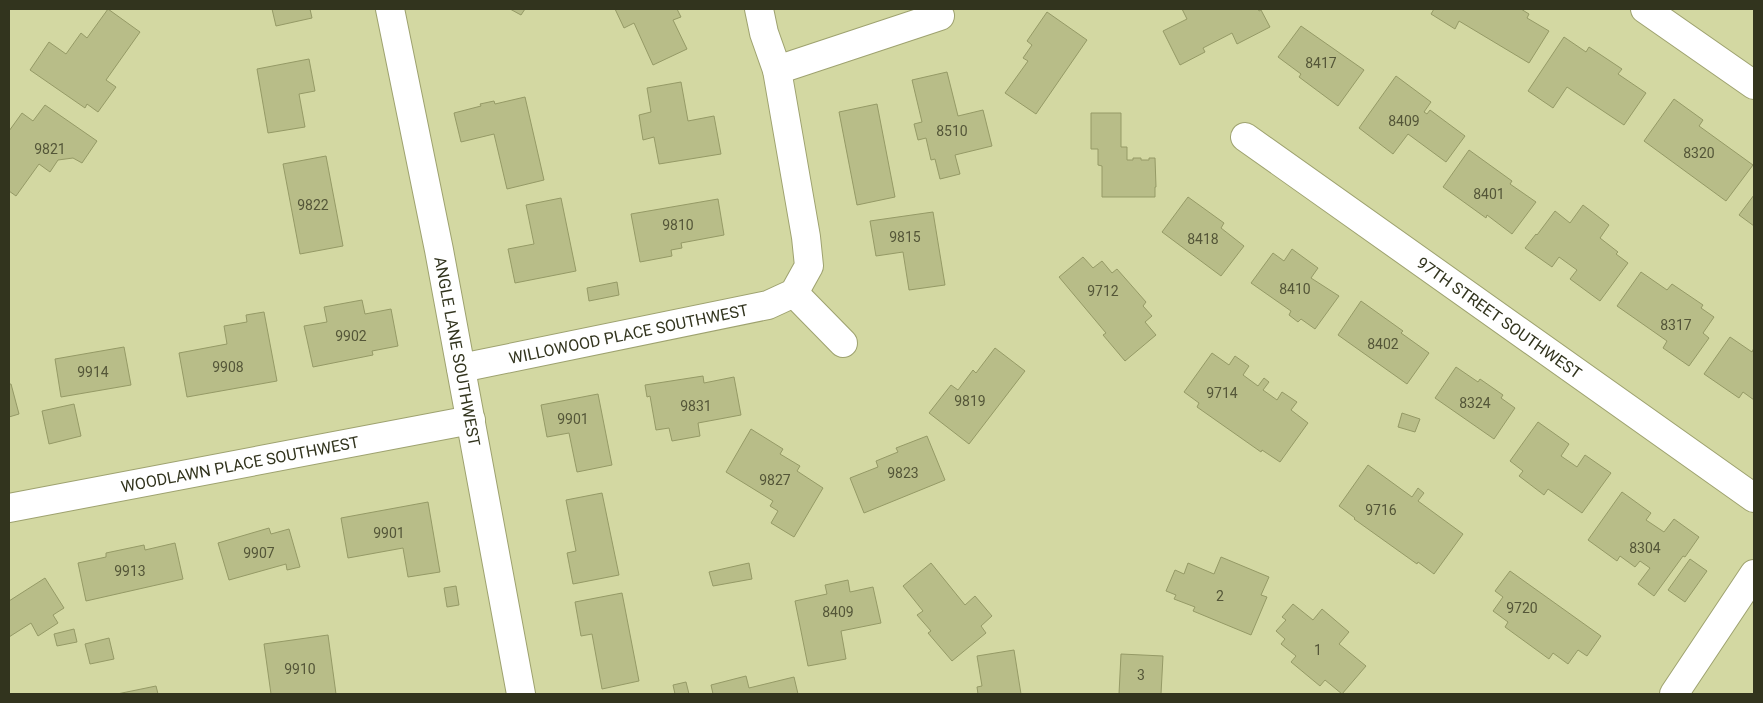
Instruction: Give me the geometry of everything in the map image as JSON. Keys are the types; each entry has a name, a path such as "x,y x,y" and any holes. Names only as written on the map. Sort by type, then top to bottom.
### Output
{"street":[{"name":"ANGLE LANE SOUTHWEST","path":"390,9 439,250 521,694"},
{"path":"759,9 764,33 777,70 806,237 809,266 794,293 843,343"},
{"path":"1645,9 1754,86"},
{"path":"777,70 940,16"},
{"name":"97TH STREET SOUTHWEST","path":"1245,137 1754,498"},
{"name":"WILLOWOOD PLACE SOUTHWEST","path":"461,368 768,305 794,293"},
{"name":"WOODLAWN PLACE SOUTHWEST","path":"9,508 471,420"},
{"path":"1674,694 1754,574"}],"building":[{"path":"108,9 140,32 106,80 116,87 98,112 87,104 85,108 30,70 49,42 66,54 81,33 87,38"},
{"path":"272,9 310,9 312,18 276,26"},
{"path":"510,9 525,9 521,15"},
{"path":"615,9 677,9 681,17 673,20 687,49 653,65 634,23 624,28"},
{"path":"1182,9 1258,9 1259,11 1261,10 1270,27 1237,44 1232,33 1203,48 1205,52 1180,65 1163,31 1187,19"},
{"path":"1434,9 1521,9 1529,14 1527,18 1549,31 1529,63 1459,21 1455,29 1431,14"},
{"path":"1047,12 1087,40 1036,114 1005,93 1028,61 1023,58 1032,45 1027,41"},
{"path":"1301,26 1364,70 1338,106 1299,77 1301,74 1278,57"},
{"path":"1564,37 1586,52 1589,47 1622,69 1618,74 1646,93 1624,125 1567,87 1553,108 1528,91"},
{"path":"309,59 315,91 299,94 305,127 268,133 257,69"},
{"path":"947,72 958,116 983,110 992,146 955,155 960,174 940,179 935,159 931,160 926,138 918,140 914,124 922,122 912,80"},
{"path":"1396,76 1431,102 1424,112 1427,114 1430,110 1465,136 1446,162 1408,134 1393,154 1359,128"},
{"path":"681,82 688,121 714,116 721,154 659,164 654,137 643,140 639,115 651,112 647,88"},
{"path":"525,97 544,180 507,189 494,134 461,142 454,113 481,106 480,104 494,101 495,104"},
{"path":"1674,99 1703,120 1699,126 1753,165 1726,201 1644,141"},
{"path":"877,104 895,197 857,205 839,112"},
{"path":"45,105 97,141 82,163 73,158 58,160 50,172 39,164 16,196 9,191 9,131 22,113 33,121"},
{"path":"1091,113 1121,113 1121,147 1127,147 1127,160 1141,158 1141,160 1149,160 1149,158 1155,158 1155,197 1102,197 1102,166 1098,165 1098,149 1091,149"},
{"path":"1469,150 1512,181 1510,184 1536,202 1512,234 1487,215 1486,218 1443,187"},
{"path":"326,156 343,246 300,254 283,164"},
{"path":"1754,195 1754,226 1739,215"},
{"path":"1188,197 1224,223 1221,228 1244,246 1221,276 1162,232"},
{"path":"561,198 576,271 515,283 508,249 534,244 526,205"},
{"path":"718,199 724,235 681,243 682,248 671,250 672,256 640,262 631,214"},
{"path":"1583,205 1609,225 1600,238 1618,252 1616,254 1628,263 1600,301 1570,279 1577,270 1559,257 1552,267 1525,248 1555,211 1570,223"},
{"path":"933,212 945,285 909,290 903,252 876,256 870,221"},
{"path":"1292,249 1318,268 1311,278 1339,296 1315,329 1301,319 1298,322 1289,315 1291,311 1251,283 1273,253 1284,261"},
{"path":"1083,257 1093,268 1102,261 1112,273 1117,269 1146,302 1143,306 1152,316 1145,322 1156,335 1125,361 1103,335 1106,333 1059,277"},
{"path":"1641,272 1667,290 1672,284 1703,305 1701,308 1714,317 1703,333 1709,338 1689,366 1663,348 1667,341 1617,306"},
{"path":"617,282 619,295 589,301 587,288"},
{"path":"362,300 365,314 391,309 398,346 372,351 373,355 313,367 304,326 327,322 324,307"},
{"path":"1361,301 1403,331 1401,333 1429,353 1407,384 1338,335"},
{"path":"264,312 277,381 187,397 179,353 227,344 224,326 247,322 246,315"},
{"path":"1730,337 1752,352 1754,348 1754,400 1743,392 1739,398 1704,374"},
{"path":"124,347 131,385 61,397 55,359"},
{"path":"995,348 1025,371 969,444 929,413 951,385 958,390 973,370 976,373"},
{"path":"1212,353 1229,365 1235,356 1249,366 1243,375 1258,386 1264,378 1269,382 1263,390 1277,400 1282,392 1297,402 1291,410 1308,423 1280,462 1262,450 1261,452 1197,407 1199,403 1184,392"},
{"path":"1456,367 1478,382 1480,379 1503,395 1501,398 1515,408 1494,439 1435,398"},
{"path":"703,376 704,383 734,377 741,415 698,423 700,436 672,441 669,428 656,430 650,396 647,397 645,385"},
{"path":"9,384 11,384 19,414 9,417"},
{"path":"598,394 612,465 577,472 569,433 547,437 541,405"},
{"path":"74,404 81,436 49,444 42,411"},
{"path":"1402,413 1420,419 1415,432 1398,427"},
{"path":"1538,422 1569,444 1561,456 1577,467 1585,455 1611,473 1582,513 1548,489 1544,495 1519,476 1523,471 1510,461"},
{"path":"751,429 783,449 780,454 800,466 797,471 823,488 794,537 771,523 778,511 770,506 773,501 726,472"},
{"path":"927,436 945,480 864,513 850,478 878,467 876,461 898,452 896,448"},
{"path":"1368,465 1412,497 1418,488 1424,493 1418,501 1463,534 1434,574 1354,519 1339,506"},
{"path":"1622,492 1651,513 1646,520 1664,532 1674,519 1699,537 1654,596 1638,584 1650,568 1640,561 1635,567 1620,556 1617,561 1588,540"},
{"path":"602,493 619,575 573,584 567,553 576,551 566,500"},
{"path":"428,502 440,572 408,577 403,548 348,558 341,518"},
{"path":"269,528 271,534 289,529 300,567 287,570 286,564 229,580 218,543"},
{"path":"175,543 183,579 86,601 78,563 106,557 106,553 144,545 145,550"},
{"path":"1221,557 1269,577 1261,595 1267,597 1251,635 1193,611 1195,607 1174,599 1176,595 1166,591 1175,570 1184,574 1188,563 1214,574"},
{"path":"1690,559 1707,571 1685,602 1668,590"},
{"path":"749,563 752,579 713,586 709,572"},
{"path":"931,563 965,605 975,596 992,616 981,626 986,633 952,661 928,633 931,631 917,615 923,611 903,586"},
{"path":"1510,571 1601,636 1587,656 1578,650 1568,664 1553,653 1549,659 1505,627 1508,622 1493,611 1503,597 1495,591"},
{"path":"45,578 64,608 53,615 58,623 38,636 31,623 9,637 9,601"},
{"path":"848,580 850,592 873,587 881,623 841,631 846,659 808,666 795,601 827,594 825,585"},
{"path":"456,586 459,605 447,607 444,588"},
{"path":"622,593 639,681 602,689 592,634 581,636 575,602"},
{"path":"1293,604 1313,620 1322,609 1349,632 1339,644 1366,666 1342,694 1325,680 1320,686 1291,662 1296,656 1281,644 1285,639 1276,631 1286,620 1282,617"},
{"path":"74,629 77,642 57,646 54,634"},
{"path":"328,635 336,694 271,694 264,644"},
{"path":"109,638 114,659 90,664 85,644"},
{"path":"1014,650 1021,694 978,694 977,687 982,686 977,656"},
{"path":"1121,654 1163,656 1161,694 1119,694"},
{"path":"746,676 749,688 794,677 798,694 713,694 711,685"},
{"path":"686,682 689,694 675,694 673,685"},
{"path":"156,686 158,694 117,694"}]}
